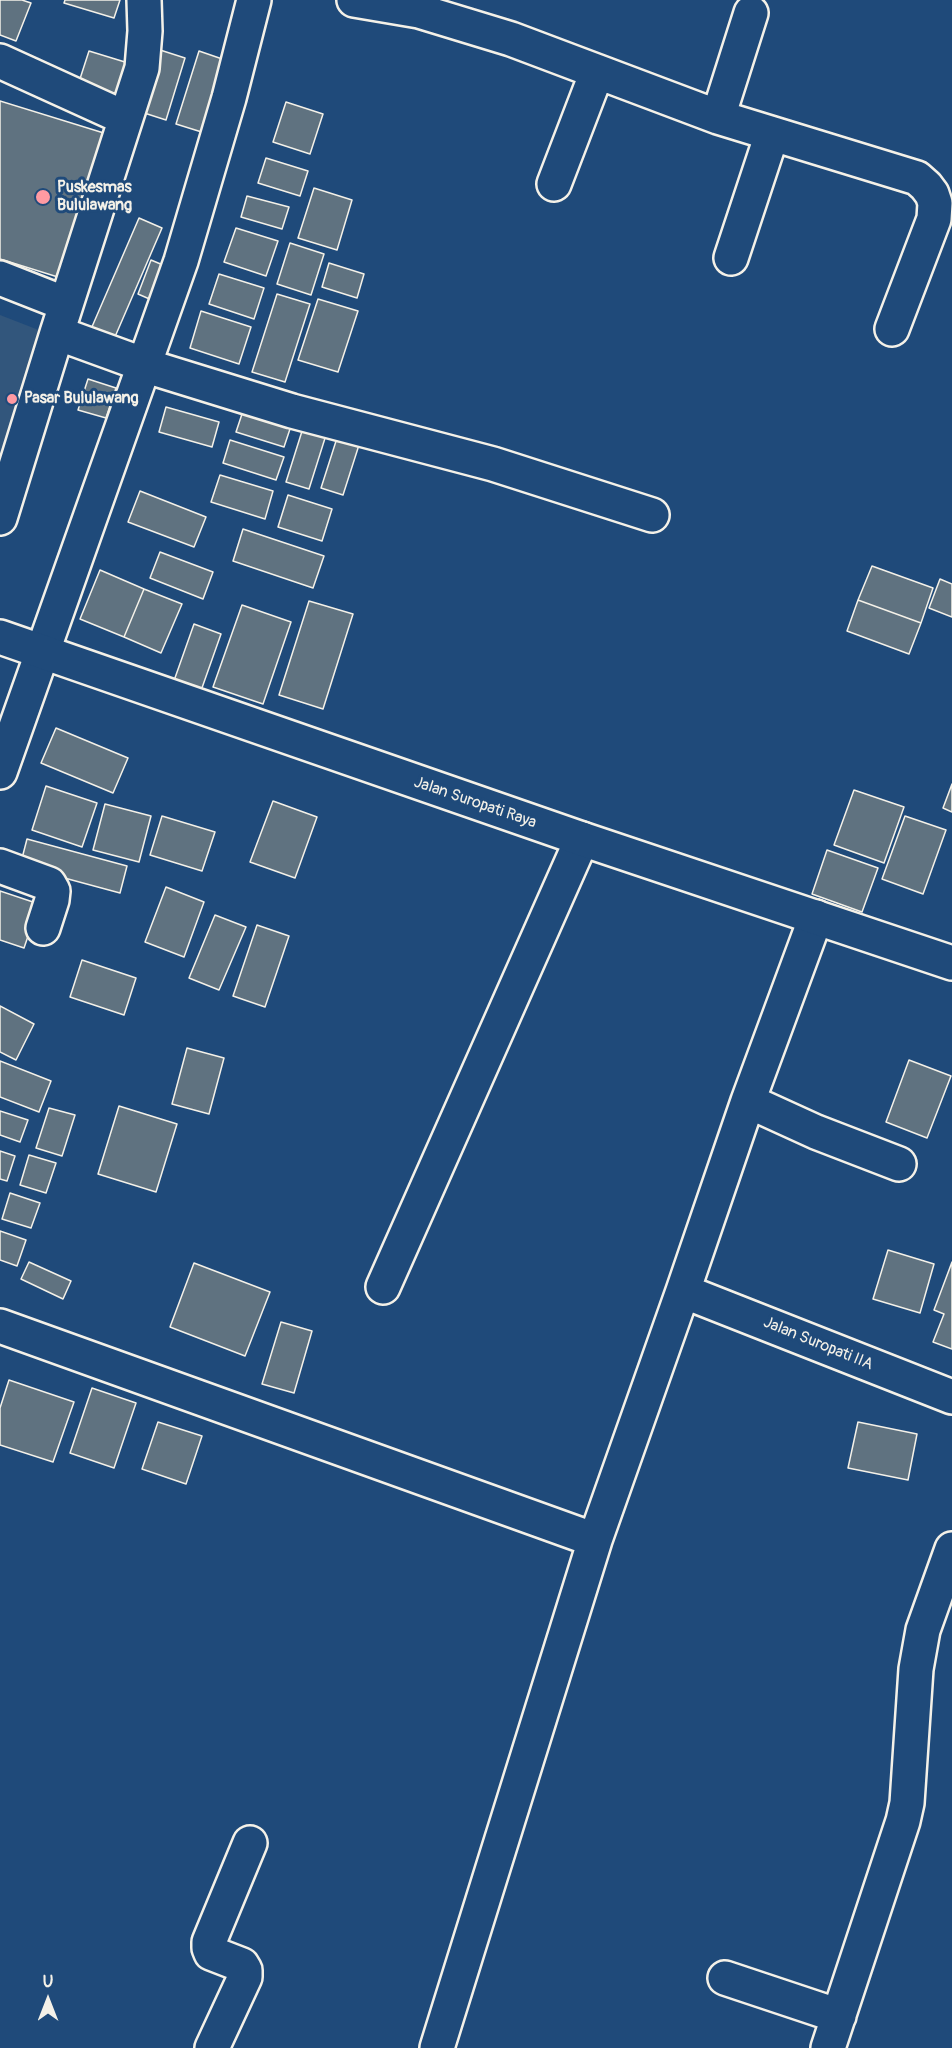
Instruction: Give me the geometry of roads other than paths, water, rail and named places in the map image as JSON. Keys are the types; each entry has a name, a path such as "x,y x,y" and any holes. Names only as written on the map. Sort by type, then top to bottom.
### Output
{"street":[{"path":"0,518 61,318 142,68 146,31 144,0"},
{"path":"0,772 146,366 181,261 229,98 254,0"},
{"path":"354,0 421,5 718,117 917,178 932,194 935,203 934,219 892,329"},
{"path":"718,117 751,13"},
{"path":"0,61 125,118"},
{"path":"554,184 597,72"},
{"path":"731,258 772,134"},
{"path":"0,278 61,318 146,366 292,411 493,464 652,515"},
{"name":"Jalan Suropati Raya","path":"0,637 582,839 952,963"},
{"path":"383,1287 582,839"},
{"path":"0,866 49,884 53,891 43,928"},
{"path":"437,2048 595,1540 748,1101 816,917"},
{"path":"748,1101 816,1132 899,1164"},
{"name":"Jalan Suropati IIA","path":"683,1291 952,1397"},
{"path":"0,1326 595,1540"},
{"path":"828,2048 903,1821 907,1803 916,1669 923,1630 952,1549"},
{"path":"212,2048 244,1977 244,1970 242,1965 211,1953 209,1942 250,1843"},
{"path":"725,1978 839,2016"}],"place":[{"name":"Puskesmas Bululawang","path":"43,197"},
{"name":"Pasar Bululawang","path":"12,399"}]}
